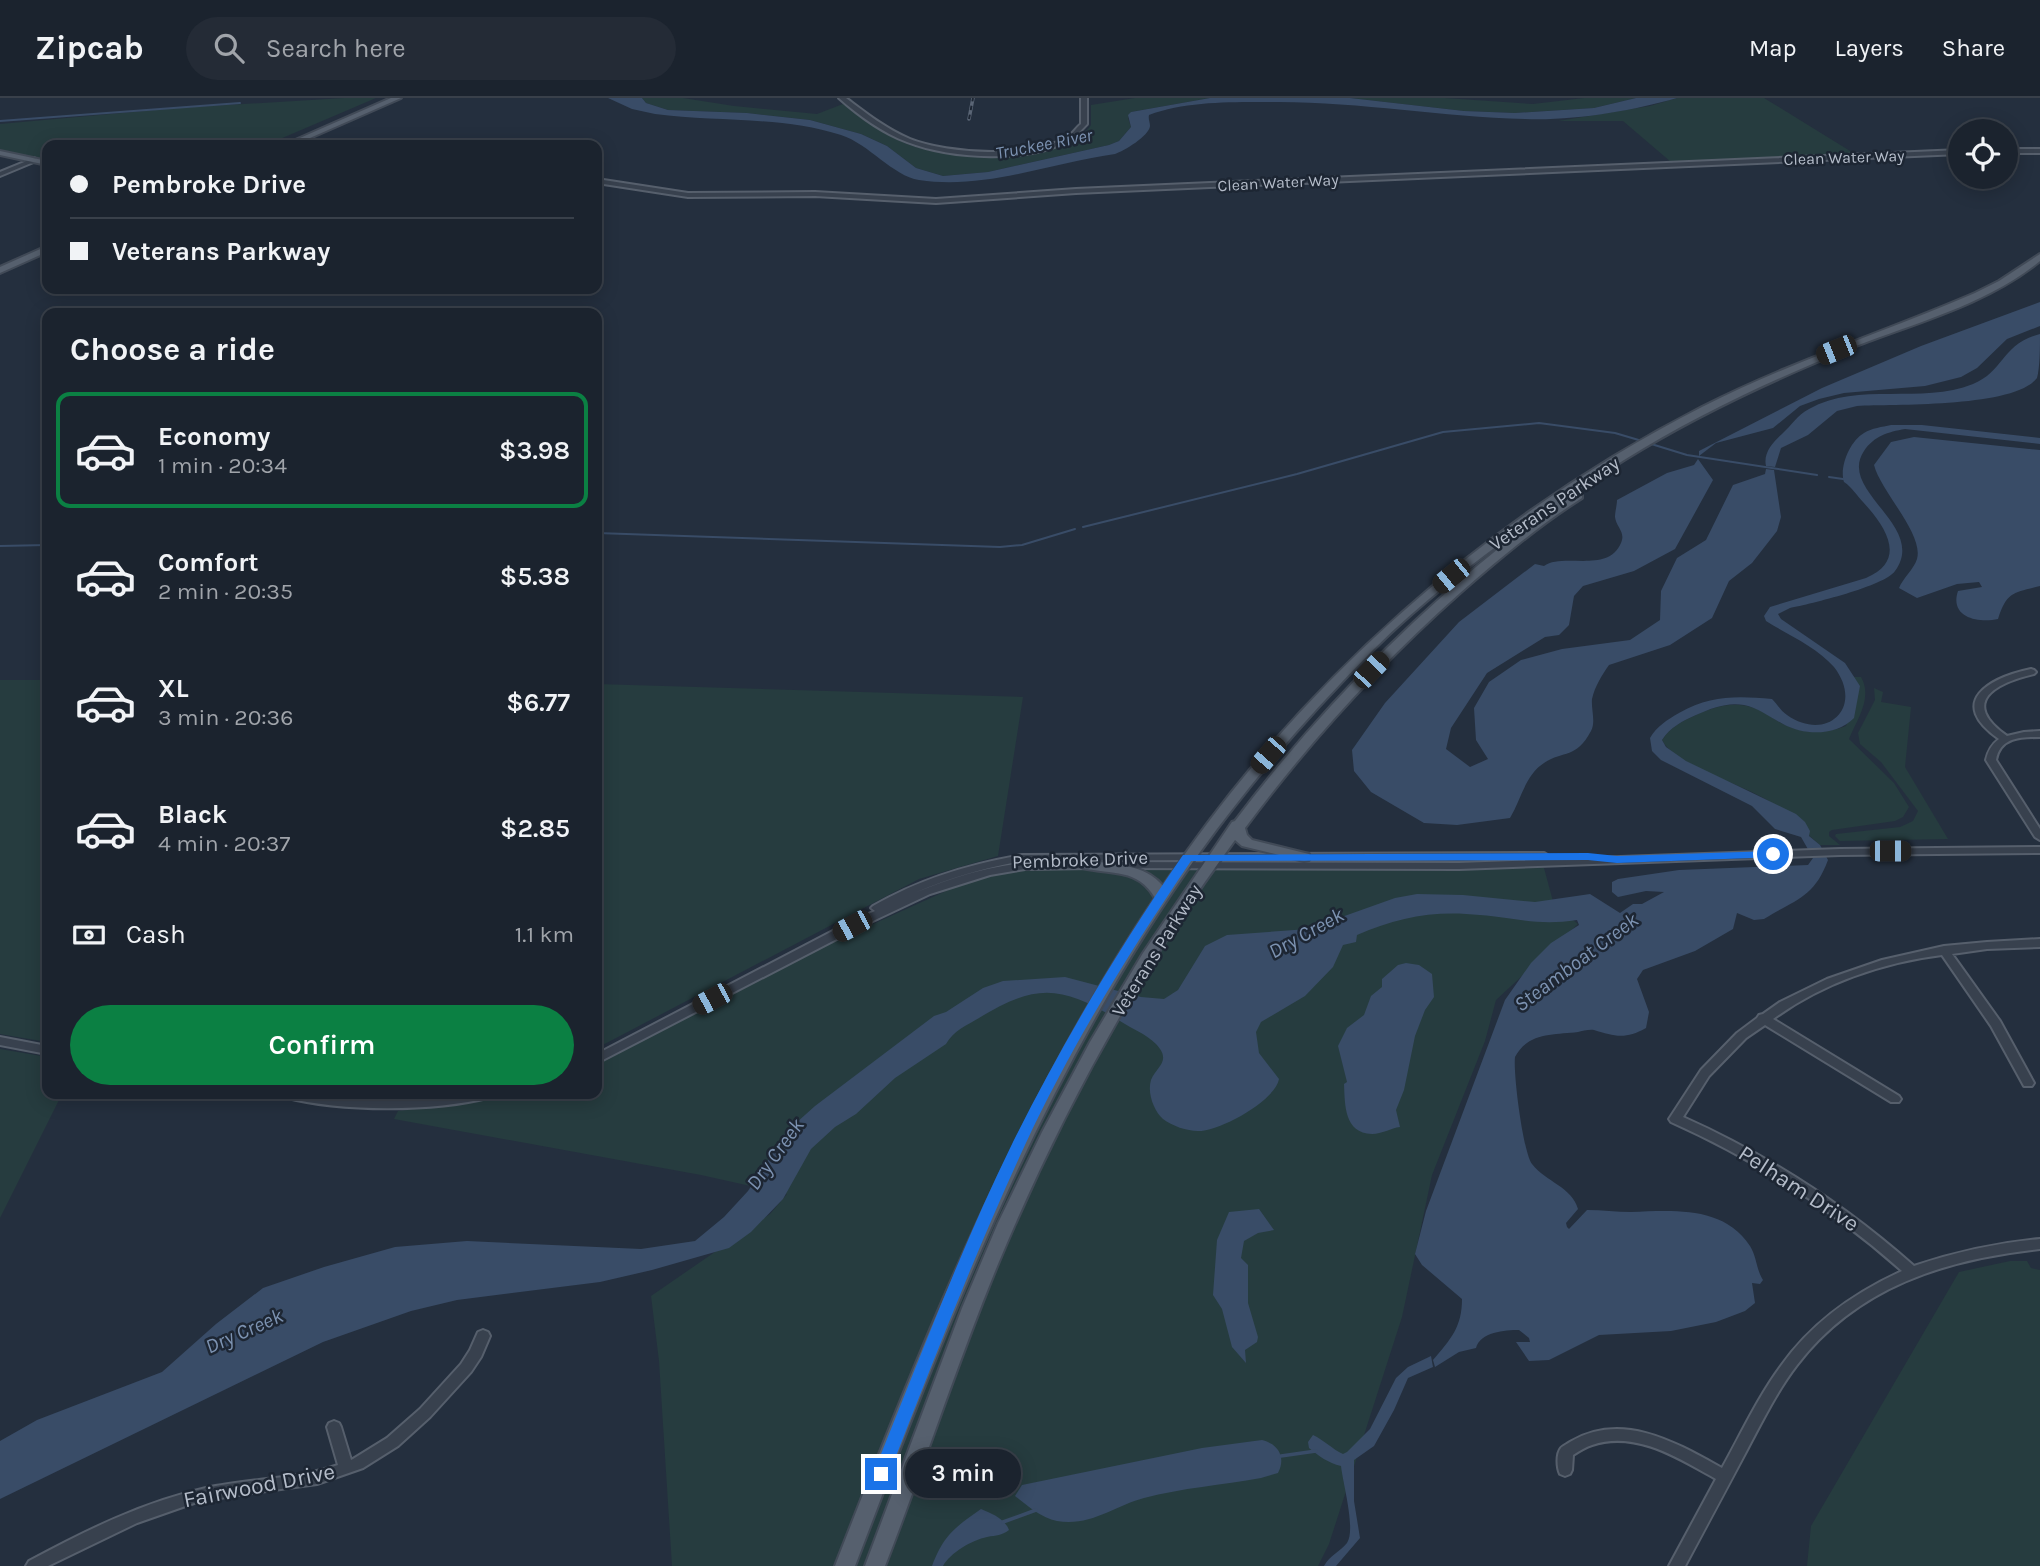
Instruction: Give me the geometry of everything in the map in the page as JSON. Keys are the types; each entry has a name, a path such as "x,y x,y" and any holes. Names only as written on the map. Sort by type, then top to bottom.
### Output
{"main road":[{"path":"291,140 388,98"},
{"path":"300,140 397,98"},
{"path":"0,153 42,162"},
{"path":"0,271 42,250"},
{"path":"0,271 42,256"},
{"name":"Veterans Parkway","path":"845,1566 984,1221 1019,1143 1088,1016 1161,896 1237,791 1299,719 1371,646 1490,545 1643,449 1816,358 2000,285 2040,257"},
{"name":"Veterans Parkway","path":"1664,437 1825,363 1981,301 2020,283 2040,269"},
{"name":"Veterans Parkway","path":"875,1566 1006,1225 1047,1137 1142,969 1237,825 1319,725 1388,651 1448,596 1572,499 1643,449"},
{"path":"1237,825 1240,837 1247,843 1304,857"},
{"path":"1088,865 1142,875 1158,885 1161,896"}],"street":[{"path":"842,98 900,137 915,143 948,151 989,153 1029,150 1071,137 1084,124 1084,98"},
{"path":"2018,151 2040,151"},
{"name":"Clean Water Way","path":"602,182 682,195 815,194 954,201 1076,191 1948,153"},
{"path":"0,174 34,160"},
{"path":"2005,739 1981,722 1979,717 1983,694 2000,680 2031,672"},
{"path":"2040,734 2005,739 1992,754 1993,766 2040,837"},
{"name":"Pembroke Drive","path":"852,926 889,901 971,867 1046,856 1459,866 1796,853 2040,850"},
{"name":"Pembroke Drive","path":"1213,861 1304,857 1588,856 1617,859"},
{"name":"Pembroke Drive","path":"602,1056 852,926 926,892 988,872 1025,866 1185,861"},
{"path":"1895,1099 1763,1018 1808,992 1844,976 1886,963 1944,950 2040,943"},
{"path":"1944,950 1996,1024 2028,1083"},
{"name":"Pelham Drive","path":"1763,1018 1724,1051 1707,1070 1675,1119 1727,1142 1794,1180 1854,1222 1912,1272"},
{"path":"0,1041 42,1049"},
{"path":"328,1099 376,1105 451,1099"},
{"path":"1677,1566 1770,1394 1801,1349 1843,1310 1885,1284 1912,1272 1966,1255 2040,1244"},
{"name":"Fairwood Drive","path":"34,1566 116,1524 155,1508 230,1489 295,1482 346,1468 370,1457 405,1435 462,1373 479,1348 483,1336"},
{"path":"334,1427 346,1468"},
{"path":"1565,1470 1566,1452 1576,1444 1601,1435 1629,1434 1660,1443 1725,1477"}],"green space":[{"path":"376,98 278,140 42,140 42,159 0,150 0,124 177,108"},
{"path":"642,98 683,98 817,114 843,104 882,131 907,144 949,153 1004,156 1056,147 1077,138 1091,125 1091,105 1135,98 1210,98 1131,112 1128,118 1131,127 1119,141 1109,145 988,172 943,176 916,168 887,146 861,134 810,120 747,113 668,110 646,103"},
{"path":"1350,98 1445,98 1533,104 1584,98 1636,98 1594,108 1515,113 1464,111"},
{"path":"1677,98 1764,98 1855,154 1671,162 1623,121 1558,121 1650,106"},
{"path":"1853,677 1861,677 1865,701 1849,739 1894,783 1909,807 1903,817 1895,821 1829,832 1829,836 1840,845 1820,845 1775,805 1682,759 1662,740 1673,728 1686,720 1710,709 1732,705 1758,709 1798,730 1823,732 1838,729 1846,726 1860,686"},
{"path":"0,680 42,680 42,1041 0,1034"},
{"path":"602,684 1023,697 998,856 919,879 602,1045"},
{"path":"1874,688 1883,692 1881,702 1911,707 1905,767 1948,839 1840,841 1835,836 1900,827 1913,821 1918,811 1881,762 1860,744 1858,733 1875,700"},
{"path":"1042,868 1544,868 1554,905 1578,924 1496,1000 1485,1041 1432,1175 1402,1317 1329,1544 1318,1566 672,1566 659,1361 651,1296 770,1214 787,1194 701,1175 394,1119 398,1111 488,1099 602,1099 602,1061 816,950 976,878"},
{"path":"0,1049 42,1056 42,1099 60,1099 0,1218"},
{"path":"2010,1261 2027,1261 2031,1268 2040,1270 2040,1566 1807,1566 1811,1526 1959,1272"}],"water":[{"path":"608,98 642,98 646,103 668,110 747,113 810,120 861,134 887,146 916,168 943,176 988,172 1109,145 1119,141 1131,127 1128,115 1131,112 1210,98 1350,98 1464,111 1515,113 1594,108 1636,98 1677,98 1602,114 1543,119 1493,118 1303,102 1209,103 1163,110 1149,115 1149,130 1130,146 1115,154 993,179 944,182 909,177 851,139 819,129 772,122 655,114 632,109"},
{"path":"2040,302 2040,326 2007,339 1977,368 1961,377 1925,386 1844,393 1819,399 1800,406 1773,428 1716,443 1699,456 1699,451 1822,388 1921,346"},
{"path":"2040,334 2037,378 2025,388 1980,400 1857,406 1837,411 1808,435 1781,448 1775,467 1766,466 1767,452 1772,444 1809,409 1848,396 1932,393 1973,384 1991,372 2018,344"},
{"path":"1891,425 1922,425 2040,438 2040,444 1905,429 1877,438 1864,451 1859,466 1862,480 1893,524 1900,539 1902,555 1895,571 1877,583 1790,608 1778,614 1781,619 1845,663 1860,686 1854,718 1829,731 1810,732 1792,728 1749,706 1726,705 1682,722 1662,740 1666,747 1686,761 1796,814 1805,822 1810,831 1809,836 1820,845 1828,860 1823,873 1803,896 1764,919 1754,920 1737,913 1733,929 1695,951 1643,970 1637,979 1649,1012 1646,1028 1626,1035 1590,1030 1542,1036 1527,1043 1515,1057 1519,1112 1525,1144 1532,1164 1575,1201 1578,1209 1566,1223 1567,1227 1569,1229 1587,1210 1696,1213 1726,1223 1750,1246 1763,1280 1760,1284 1752,1283 1755,1303 1745,1311 1716,1322 1671,1331 1599,1335 1549,1360 1529,1361 1516,1342 1530,1342 1529,1338 1519,1330 1500,1331 1482,1338 1476,1348 1459,1352 1435,1367 1433,1360 1458,1325 1462,1299 1422,1265 1415,1254 1426,1211 1505,1000 1531,963 1551,943 1579,925 1577,920 1539,922 1493,916 1432,914 1402,919 1357,935 1356,942 1343,945 1333,967 1305,996 1261,1022 1256,1032 1259,1053 1279,1079 1275,1088 1257,1105 1219,1126 1208,1130 1189,1130 1171,1124 1160,1116 1152,1101 1150,1085 1162,1063 1163,1055 1156,1044 1143,1034 1100,1009 1066,995 1050,993 1017,998 961,1029 946,1044 895,1078 856,1114 835,1127 811,1149 783,1199 751,1232 729,1248 600,1282 457,1300 411,1311 323,1342 0,1499 0,1441 37,1420 162,1372 216,1324 263,1288 395,1247 467,1241 641,1249 695,1241 724,1217 748,1191 786,1132 815,1106 934,1016 946,1012 983,988 1003,981 1065,977 1141,997 1164,999 1178,990 1205,946 1227,935 1308,929 1395,898 1417,894 1463,895 1535,902 1590,894 1620,913 1633,904 1642,904 1664,892 1646,891 1618,897 1612,892 1612,882 1618,879 1679,870 1808,865 1813,858 1801,837 1775,829 1752,806 1661,760 1652,751 1650,738 1659,727 1679,713 1702,703 1724,698 1772,699 1787,715 1802,723 1828,723 1837,716 1843,707 1845,695 1843,682 1834,667 1811,647 1766,621 1764,616 1770,607 1866,578 1879,571 1886,562 1890,553 1885,532 1844,482 1843,469 1850,448 1859,437 1870,430"},
{"path":"1914,437 2040,450 2040,586 2008,598 1998,619 1968,617 1958,607 1958,591 1982,587 1979,582 1957,584 1917,598 1899,588 1916,563 1917,549 1908,525 1874,465 1891,442"},
{"path":"1698,459 1713,480 1675,549 1634,571 1583,586 1574,596 1569,625 1559,635 1545,637 1487,673 1451,728 1446,749 1470,767 1488,759 1476,740 1474,708 1489,682 1521,660 1562,649 1630,640 1660,620 1661,591 1677,558 1706,540 1733,485 1765,474 1766,469 1774,470 1781,517 1777,531 1752,563 1729,581 1712,618 1670,645 1609,665 1593,694 1591,731 1575,750 1551,759 1532,774 1510,818 1457,825 1424,823 1371,792 1354,771 1352,750 1385,703 1459,622 1535,564 1544,566 1552,562 1596,560 1615,552 1622,539 1615,517 1617,500 1667,473 1694,465"},
{"path":"1398,965 1419,965 1432,974 1434,997 1425,1010 1415,1036 1404,1090 1396,1110 1400,1127 1376,1134 1363,1132 1356,1129 1348,1116 1344,1084 1347,1082 1338,1046 1347,1028 1364,1015 1371,996 1382,987 1382,979"},
{"path":"1259,1209 1274,1230 1258,1233 1244,1241 1241,1258 1248,1265 1248,1303 1258,1337 1257,1342 1245,1350 1246,1363 1232,1347 1222,1309 1213,1295 1217,1240 1229,1212"},
{"path":"1431,1356 1433,1367 1408,1378 1374,1446 1354,1460 1354,1501 1360,1538 1336,1566 1324,1566 1347,1543 1350,1517 1341,1466 1316,1454 1309,1448 1308,1442 1313,1435 1343,1454 1347,1452 1370,1429 1396,1378 1408,1367"},
{"path":"1262,1440 1273,1445 1279,1452 1281,1462 1278,1473 1144,1498 1080,1521 1051,1519 1015,1496 1022,1485 1202,1448"},
{"path":"981,1509 1001,1520 1009,1530 968,1544 951,1556 943,1566 932,1566 951,1533"}],"waterway":[{"path":"0,121 240,103"},
{"path":"1083,527 1297,474 1443,432 1539,423 1615,433 1642,441"},
{"path":"1648,443 1687,455 1817,475"},
{"path":"1829,477 1843,479"},
{"path":"602,533 1000,547 1022,545 1075,529"},
{"path":"0,546 42,545"},
{"path":"1281,1456 1316,1451"},
{"path":"1003,1522 1036,1510"}],"railway":[{"path":"969,119 973,98"}],"route":[{"path":"881,1474 957,1283 1019,1143 1059,1067 1142,924 1187,857 1588,856 1617,859 1773,854"}],"water label":[{"name":"Truckee River","path":"1044,144"},
{"name":"Dry Creek","path":"1306,933"},
{"name":"Steamboat Creek","path":"1576,962"},
{"name":"Dry Creek","path":"775,1154"},
{"name":"Dry Creek","path":"244,1331"}]}
